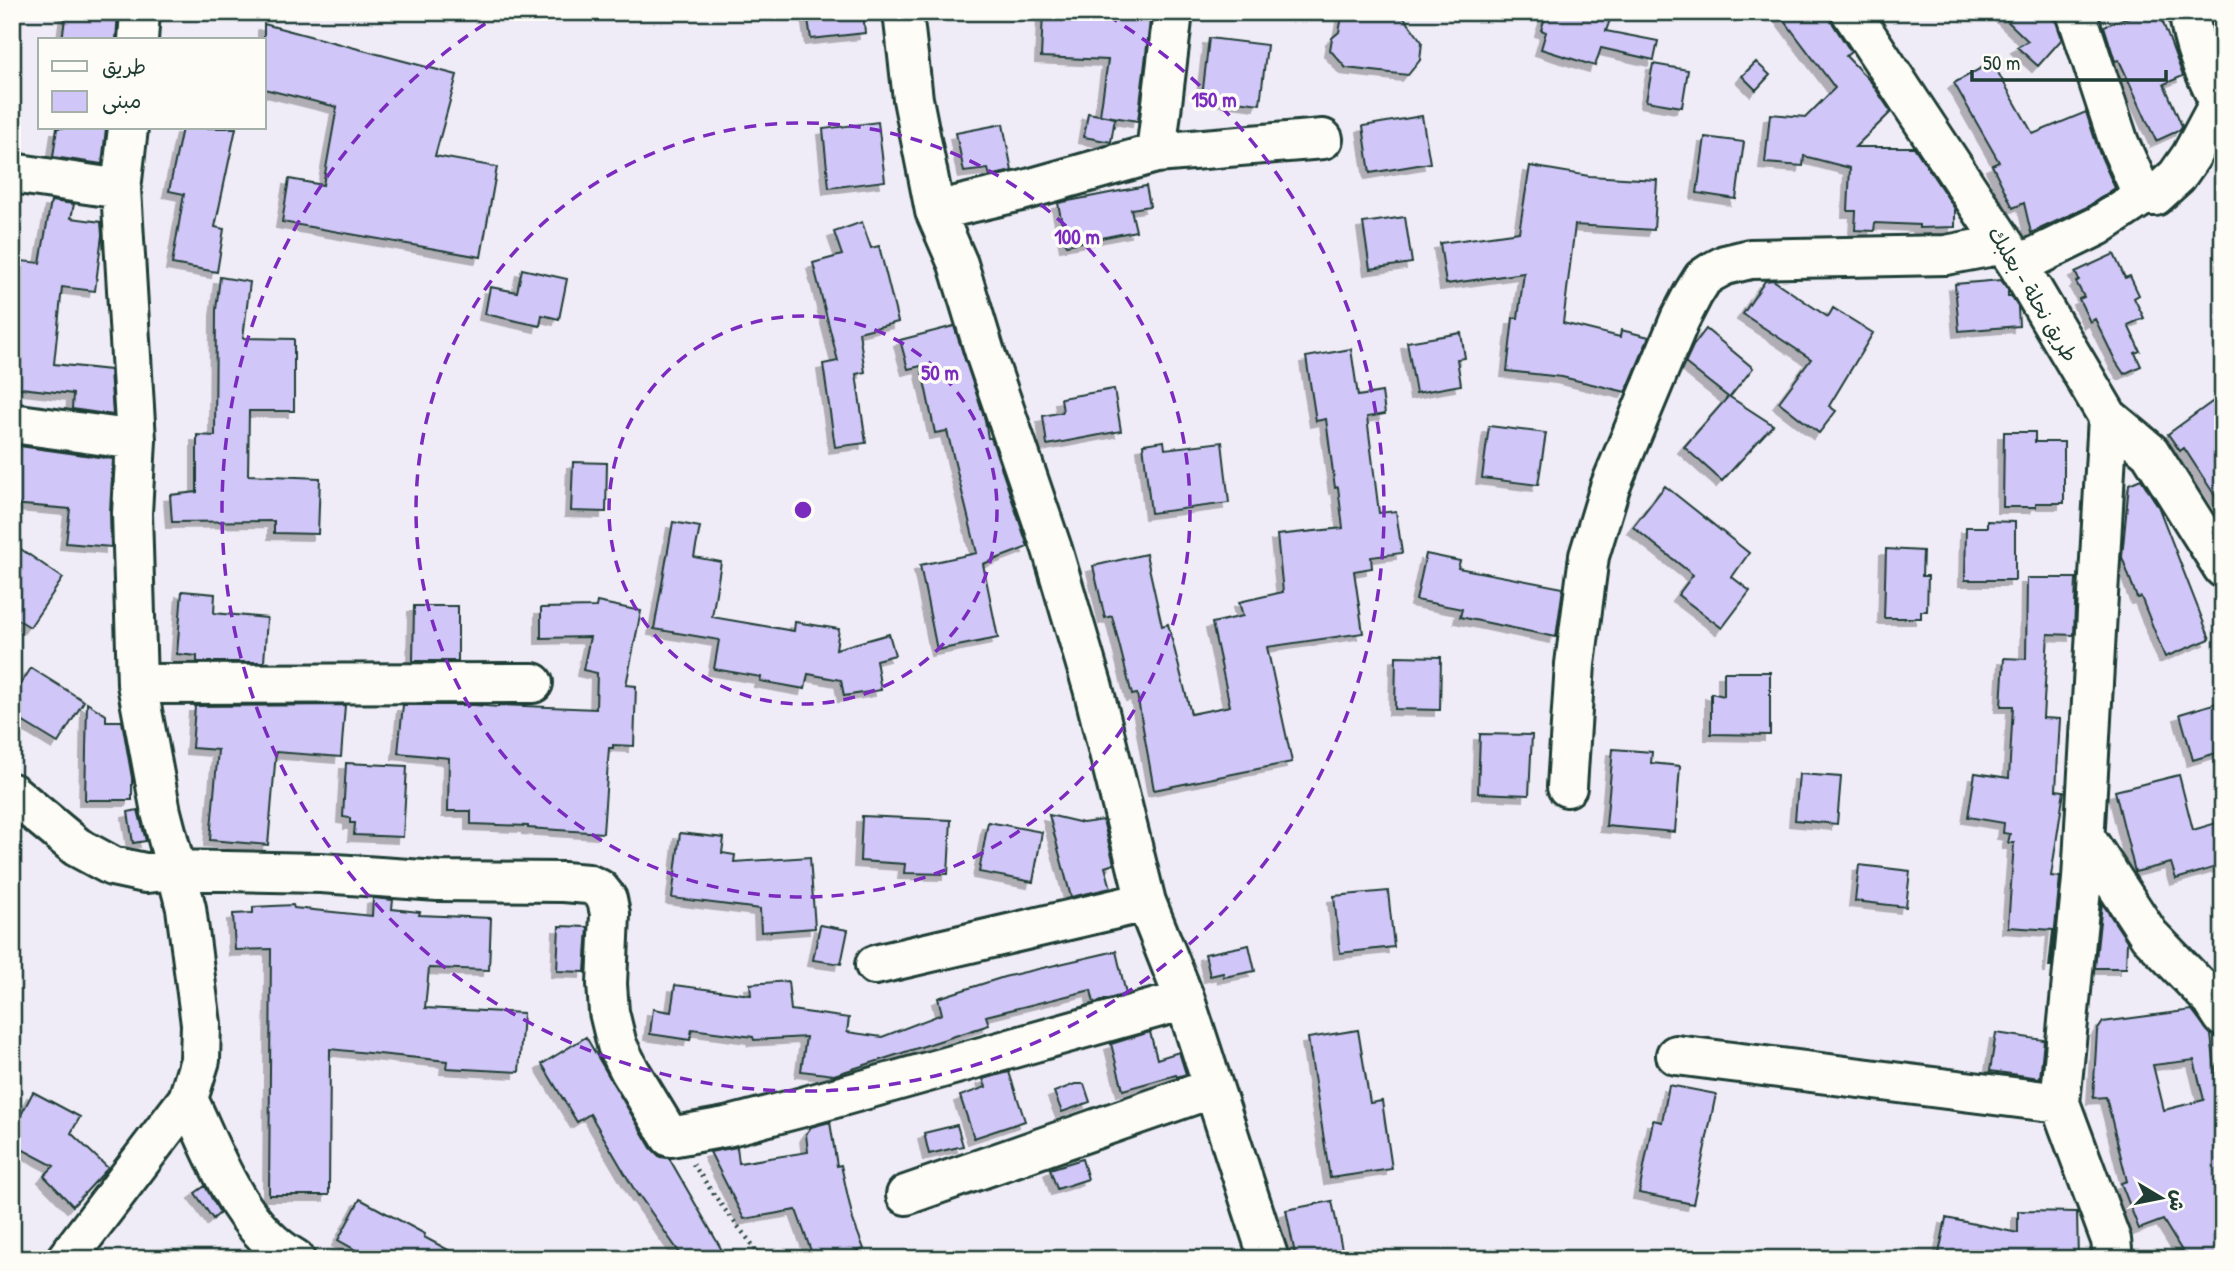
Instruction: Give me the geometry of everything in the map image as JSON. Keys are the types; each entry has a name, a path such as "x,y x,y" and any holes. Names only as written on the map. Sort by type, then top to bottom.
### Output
{"street":[{"path":"138,38 140,12"},
{"path":"903,12 913,99 935,211 958,264 985,353 1052,549 1093,688 1146,902 1185,1000 1269,1259"},
{"path":"1156,153 1173,12"},
{"name":"طريق نحلة - بعلبك","path":"1851,12 2011,255 2108,417 2150,452 2223,568"},
{"path":"2076,12 2119,143 2143,195"},
{"path":"1567,787 1575,664 1589,556 1610,487 1680,319 1703,278 1725,265 1750,259 2011,255 2098,226 2143,195 2155,196 2176,176 2191,156 2221,99 2207,78 2191,35 2189,12"},
{"path":"66,1259 188,1100 200,1060 201,1024 186,908 174,870 161,811 138,684 132,513 136,440 121,189 128,130"},
{"path":"935,211 1021,191 1156,153 1323,139"},
{"path":"12,173 121,189"},
{"path":"2108,417 2085,837 2060,1104 2111,1240 2113,1259"},
{"path":"12,423 136,440"},
{"path":"138,684 533,683"},
{"path":"12,793 77,847 112,866 145,873 174,870 321,873 438,881 563,882 588,884 599,889 607,899 610,914 607,984 609,1012 617,1045 670,1137 726,1127 787,1111 1185,1000"},
{"path":"2085,837 2149,935 2212,1000 2223,1017"},
{"path":"875,965 1146,902"},
{"path":"1676,1055 2060,1104"},
{"path":"905,1195 1213,1088"},
{"path":"188,1100 234,1195 279,1250 295,1259"}],"path":[{"path":"670,1137 755,1248 756,1259"}],"building":[{"path":"66,12 118,12 116,38 62,38"},
{"path":"807,12 863,12 865,33 811,39"},
{"path":"1043,12 1151,12 1138,121 1100,115 1108,60 1041,57"},
{"path":"1343,12 1400,12 1422,42 1420,60 1408,75 1346,68 1330,50 1332,38 1339,32"},
{"path":"1547,12 1596,12 1611,17 1606,31 1658,41 1654,60 1601,48 1595,66 1541,49 1546,32 1541,30"},
{"path":"1778,12 1829,12 1833,24 1851,52 1846,56 1871,82 1891,112 1855,147 1914,147 1955,209 1955,227 1919,228 1919,225 1875,223 1874,231 1855,230 1856,211 1848,211 1850,168 1804,156 1803,166 1765,163 1770,114 1806,117 1835,88"},
{"path":"1998,12 2046,12 2056,22 2062,39 2038,66 2017,47 2028,41"},
{"path":"2142,12 2159,12 2183,76 2164,84 2182,126 2180,130 2156,141 2119,60 2115,61 2104,26"},
{"path":"264,24 457,75 435,156 497,167 481,257 282,222 289,179 323,185 337,107 266,89"},
{"path":"1209,38 1267,45 1260,104 1202,97"},
{"path":"1756,62 1770,75 1756,90 1742,76"},
{"path":"1992,62 2033,134 2086,112 2099,152 2115,188 2087,207 2031,233 2024,203 2013,208 1992,165 1999,162 1954,83"},
{"path":"1653,64 1688,70 1682,107 1646,101"},
{"path":"1088,113 1115,118 1111,142 1084,137"},
{"path":"1422,116 1430,163 1370,173 1363,126"},
{"path":"878,122 885,181 829,188 823,129"},
{"path":"1003,124 1012,171 990,176 988,169 964,172 956,133"},
{"path":"57,130 106,130 102,164 53,157"},
{"path":"182,130 236,130 215,227 224,229 217,272 172,264 184,194 169,191"},
{"path":"1705,137 1744,142 1736,199 1697,193"},
{"path":"1530,166 1589,176 1657,180 1654,230 1575,225 1563,323 1620,337 1621,330 1649,337 1626,392 1562,377 1507,371 1513,318 1518,318 1524,273 1446,284 1440,243 1519,232"},
{"path":"1146,186 1150,206 1131,209 1136,231 1066,245 1058,203"},
{"path":"51,201 74,204 71,218 101,222 102,235 95,291 62,287 54,364 110,370 113,415 72,409 73,394 12,387 12,260 40,263"},
{"path":"1405,217 1412,263 1370,269 1363,223"},
{"path":"862,222 871,248 879,246 898,322 859,332 865,372 856,374 866,443 835,447 823,364 838,361 813,263 842,255 834,232"},
{"path":"2114,254 2125,278 2130,276 2139,295 2134,298 2144,318 2128,325 2140,351 2135,353 2141,366 2124,374 2095,319 2090,322 2079,299 2084,297 2076,282 2079,280 2075,272"},
{"path":"522,269 567,279 559,319 542,315 540,326 485,314 490,287 517,292"},
{"path":"220,277 250,282 243,338 294,339 294,411 249,411 248,475 320,478 318,534 274,533 274,521 172,522 170,495 197,492 197,435 215,436 216,310"},
{"path":"1773,280 1828,317 1833,308 1873,333 1829,406 1836,411 1819,433 1779,402 1811,359 1743,314 1765,281"},
{"path":"2001,280 2008,290 2008,296 2011,296 2018,307 2019,326 1959,331 1955,284"},
{"path":"954,326 985,420 988,438 991,438 1028,547 983,564 998,638 937,650 920,565 977,553 947,431 935,433 921,366 908,369 900,340"},
{"path":"1706,329 1753,368 1730,397 1773,425 1722,481 1684,447 1728,397 1685,363 1693,346"},
{"path":"1461,333 1465,358 1457,359 1461,385 1416,393 1407,342"},
{"path":"1351,349 1358,396 1382,392 1385,414 1367,417 1379,513 1396,511 1402,553 1371,557 1372,568 1354,571 1363,633 1267,647 1292,762 1154,790 1137,694 1132,695 1112,616 1105,618 1093,566 1146,554 1162,626 1168,624 1191,714 1230,706 1212,623 1243,616 1239,602 1283,592 1277,535 1343,528 1326,419 1316,421 1306,357"},
{"path":"1114,389 1121,431 1047,445 1043,416 1063,412 1061,398"},
{"path":"2223,394 2223,508 2184,448 2180,451 2168,434"},
{"path":"1489,426 1546,433 1538,485 1482,478"},
{"path":"2004,432 2035,432 2035,442 2064,442 2064,503 2036,503 2036,507 2003,507"},
{"path":"1164,441 1165,449 1222,442 1229,503 1151,513 1143,444"},
{"path":"12,445 113,459 111,547 66,543 70,509 12,504"},
{"path":"573,462 607,463 606,512 571,511"},
{"path":"2141,479 2158,506 2210,639 2165,657 2141,597 2137,598 2122,557 2129,484"},
{"path":"1665,486 1749,553 1732,577 1750,591 1722,628 1678,595 1693,575 1633,527"},
{"path":"1987,521 2015,522 2015,580 1965,580 1966,527 1987,527"},
{"path":"673,522 700,527 694,557 721,562 712,617 794,631 795,622 839,629 836,649 889,634 895,655 876,660 881,690 844,696 841,680 808,674 805,689 760,681 761,677 714,669 719,640 654,629"},
{"path":"12,543 63,578 30,627 12,616"},
{"path":"1886,549 1923,551 1922,576 1928,576 1927,611 1921,611 1921,618 1884,618"},
{"path":"1426,554 1460,561 1458,568 1563,588 1556,637 1460,617 1462,609 1416,600"},
{"path":"2027,578 2076,578 2074,635 2048,634 2043,718 2060,719 2056,790 2064,791 2051,876 2060,877 2051,967 2053,930 2008,927 2014,843 2008,843 2010,834 2003,833 2004,823 1968,817 1975,773 2009,778 2013,706 2001,706 2004,658 2026,659"},
{"path":"182,591 215,594 214,613 267,618 264,662 197,662 197,656 177,654"},
{"path":"597,602 641,611 626,685 636,686 634,746 613,745 613,748 609,748 603,833 471,824 471,811 448,811 449,758 398,753 403,705 596,709 597,673 583,670 590,637 541,638 541,608 596,607"},
{"path":"414,606 458,606 458,661 413,661"},
{"path":"1396,656 1441,657 1440,710 1395,709"},
{"path":"31,668 84,701 58,743 12,715 12,698"},
{"path":"1724,672 1770,672 1770,735 1711,734 1711,693 1724,696"},
{"path":"2223,701 2223,751 2193,760 2180,714"},
{"path":"87,703 106,715 106,721 122,721 132,778 132,800 85,800"},
{"path":"345,705 341,757 276,752 268,845 210,840 218,750 192,748 195,706"},
{"path":"1480,734 1532,735 1529,795 1478,793"},
{"path":"1613,749 1652,752 1651,763 1680,766 1675,832 1606,826"},
{"path":"346,763 407,766 403,837 354,835 355,823 350,823 350,818 343,817"},
{"path":"1799,774 1841,777 1837,824 1795,820"},
{"path":"2179,775 2193,830 2223,821 2223,865 2176,879 2171,863 2135,872 2115,791"},
{"path":"138,810 146,841 133,843 128,812"},
{"path":"1049,815 1083,823 1103,820 1114,864 1105,867 1111,888 1071,897"},
{"path":"862,816 951,820 948,874 904,873 905,864 860,861"},
{"path":"988,822 1042,832 1033,882 979,872"},
{"path":"680,833 724,838 722,853 735,855 734,862 810,857 815,928 761,932 760,909 672,898"},
{"path":"1859,865 1910,871 1906,907 1855,901"},
{"path":"1388,891 1394,947 1340,953 1334,896"},
{"path":"373,898 393,900 392,909 420,912 419,915 491,918 489,970 429,968 425,1008 523,1013 519,1072 446,1068 447,1061 330,1049 329,1195 269,1195 271,949 235,950 233,914 253,913 253,907 293,905 294,908 372,916"},
{"path":"2102,903 2127,941 2126,968 2095,968"},
{"path":"820,925 848,930 841,964 813,960"},
{"path":"559,926 588,927 585,972 557,971"},
{"path":"1249,945 1255,971 1224,977 1223,973 1210,976 1205,954"},
{"path":"1116,951 1126,994 1094,1003 1091,990 986,1016 989,1025 834,1075 801,1071 806,1037 754,1040 753,1037 692,1029 690,1040 650,1034 653,1009 671,1012 675,985 751,995 750,984 788,981 791,1010 849,1018 847,1032 882,1037 942,1014 938,998 1004,977"},
{"path":"2192,1010 2211,1035 2216,1078 2223,1076 2223,1259 2187,1259 2163,1220 2139,1229 2121,1183 2127,1181 2106,1097 2093,1098 2097,1031 2103,1022","holes":["2194,1060 2204,1100 2164,1110 2153,1065"]},
{"path":"1358,1030 1370,1103 1382,1101 1392,1169 1330,1178 1308,1038"},
{"path":"1150,1032 1157,1059 1179,1052 1186,1074 1123,1090 1111,1044"},
{"path":"1996,1033 2044,1040 2040,1078 1990,1071"},
{"path":"586,1037 651,1148 660,1157 669,1158 727,1259 684,1259 638,1196 590,1114 577,1122 542,1064"},
{"path":"1009,1072 1025,1121 974,1138 960,1096 986,1087 983,1079"},
{"path":"1075,1084 1084,1084 1090,1102 1062,1112 1054,1092"},
{"path":"1669,1085 1716,1094 1693,1204 1639,1193 1653,1120 1662,1122"},
{"path":"33,1092 80,1117 71,1133 108,1168 73,1206 44,1176 54,1166 12,1144 12,1132"},
{"path":"830,1122 837,1166 841,1165 853,1220 864,1249 838,1259 814,1259 796,1210 744,1219 710,1152 737,1147 739,1163 808,1152 806,1134 811,1127"},
{"path":"957,1125 963,1146 929,1154 924,1133"},
{"path":"1082,1159 1088,1179 1057,1189 1050,1169"},
{"path":"205,1186 220,1213 213,1219 195,1193"},
{"path":"360,1199 465,1259 372,1259 338,1240"},
{"path":"1332,1201 1344,1259 1296,1259 1286,1210"},
{"path":"2018,1211 2077,1212 2078,1259 1938,1259 1946,1218 2018,1233"}]}
